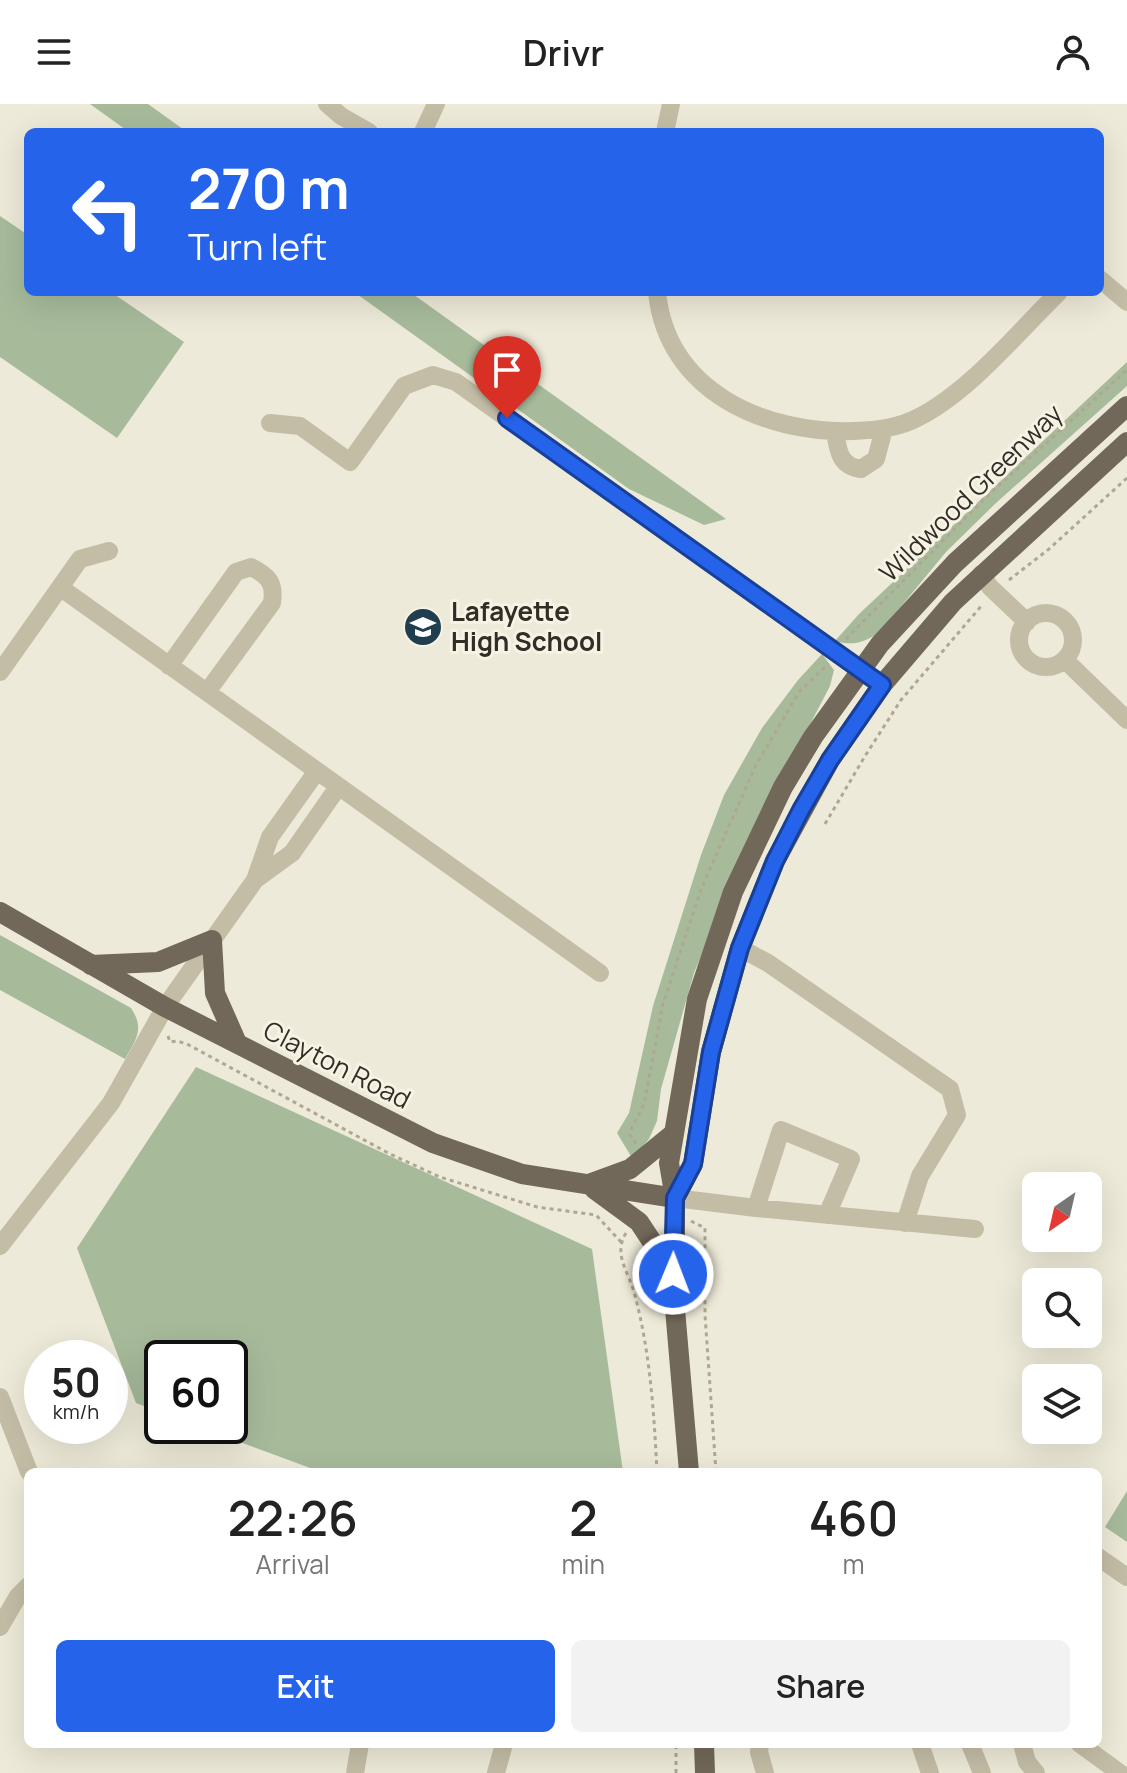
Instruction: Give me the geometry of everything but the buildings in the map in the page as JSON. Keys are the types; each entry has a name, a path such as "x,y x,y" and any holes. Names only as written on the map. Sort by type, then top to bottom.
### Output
{"main road":[{"path":"689,1468 673,1274 675,1198 669,1163 697,999 733,892 783,787 860,669 918,600 990,529 1127,406"},
{"path":"675,1198 693,1164 711,1052 740,948 775,861 830,760 882,685 924,634 981,574 1127,442"},
{"path":"981,574 990,529"},
{"name":"Clayton Road","path":"0,912 165,1007 433,1143 522,1174 675,1198"},
{"path":"91,965 158,962 212,940 215,993 237,1043"},
{"path":"587,1184 630,1169 673,1134"},
{"path":"587,1184 639,1222 673,1274"},
{"path":"704,1748 705,1773"}],"street":[{"path":"327,104 362,128"},
{"path":"425,128 436,104"},
{"path":"666,128 671,104"},
{"path":"1104,282 1127,302"},
{"path":"658,296 669,336 709,389 736,407 766,421 802,429 835,431 884,429 916,419 940,405 1055,296"},
{"path":"270,423 300,426 350,462 404,386 433,375 456,382 882,685"},
{"path":"835,431 840,457 850,466 861,469 876,459 884,429"},
{"path":"0,672 80,559 109,551"},
{"path":"169,666 236,572 251,567 267,575 274,588 272,603 207,692"},
{"path":"981,574 1027,622"},
{"path":"61,588 600,973"},
{"path":"1043,614 1055,615 1065,621 1072,631 1073,643 1065,660 1054,666 1042,667 1025,657 1020,639 1027,622 1043,614"},
{"path":"1065,660 1127,720"},
{"path":"0,1246 111,1103 165,1007 255,880 270,837 317,771"},
{"path":"255,880 292,853 338,787"},
{"path":"740,948 768,963 950,1089 957,1115 920,1176 905,1223"},
{"path":"756,1208 781,1130 851,1159 827,1215"},
{"path":"675,1198 975,1229"},
{"path":"0,1397 27,1468"},
{"path":"1102,1560 1127,1577"},
{"path":"0,1627 24,1590"},
{"path":"355,1773 359,1748"},
{"path":"496,1773 503,1748"},
{"path":"760,1748 765,1773"},
{"path":"921,1748 930,1773"},
{"path":"972,1748 982,1773"},
{"path":"1023,1748 1027,1762 1036,1773"},
{"path":"1086,1748 1120,1773"}],"path":[{"name":"Wildwood Greenway","path":"841,644 984,499 1127,370"},
{"path":"825,824 901,700 995,592 1049,549 1127,478"},
{"path":"641,1151 630,1135 631,1130 644,1104 663,1004 701,889 744,788 786,713 799,692 830,663"},
{"path":"168,1036 170,1042 187,1044 402,1160 463,1185 521,1203 596,1215 621,1242"},
{"path":"631,1226 621,1242 622,1263 639,1310 647,1354 657,1468"},
{"path":"705,1228 705,1315 716,1468"},
{"path":"676,1748 676,1773"}],"green space":[{"path":"90,104 148,104 181,128 123,128"},
{"path":"0,216 24,232 24,296 117,296 184,342 117,438 0,357"},
{"path":"360,296 416,296 726,519 704,525 629,489"},
{"path":"1127,362 1127,386 946,552 880,632 858,642 835,641 859,614"},
{"path":"822,654 834,670 830,686 749,842 694,973 661,1089 657,1121 649,1139 632,1158 617,1133 629,1113 653,1006 701,855 724,795 762,728"},
{"path":"0,935 131,1008 138,1028 125,1059 0,990"},
{"path":"196,1067 592,1249 622,1468 310,1468 246,1444 248,1444 248,1340 144,1340 144,1406 136,1403 128,1382 128,1340 112,1340 77,1248"},
{"path":"1127,1491 1127,1542 1105,1527"}],"place":[{"name":"Lafayette High School","path":"423,627"}],"route":[{"path":"507,418 882,685 830,760 801,810 775,861 740,948 711,1052 693,1164 675,1198 673,1274"}]}
